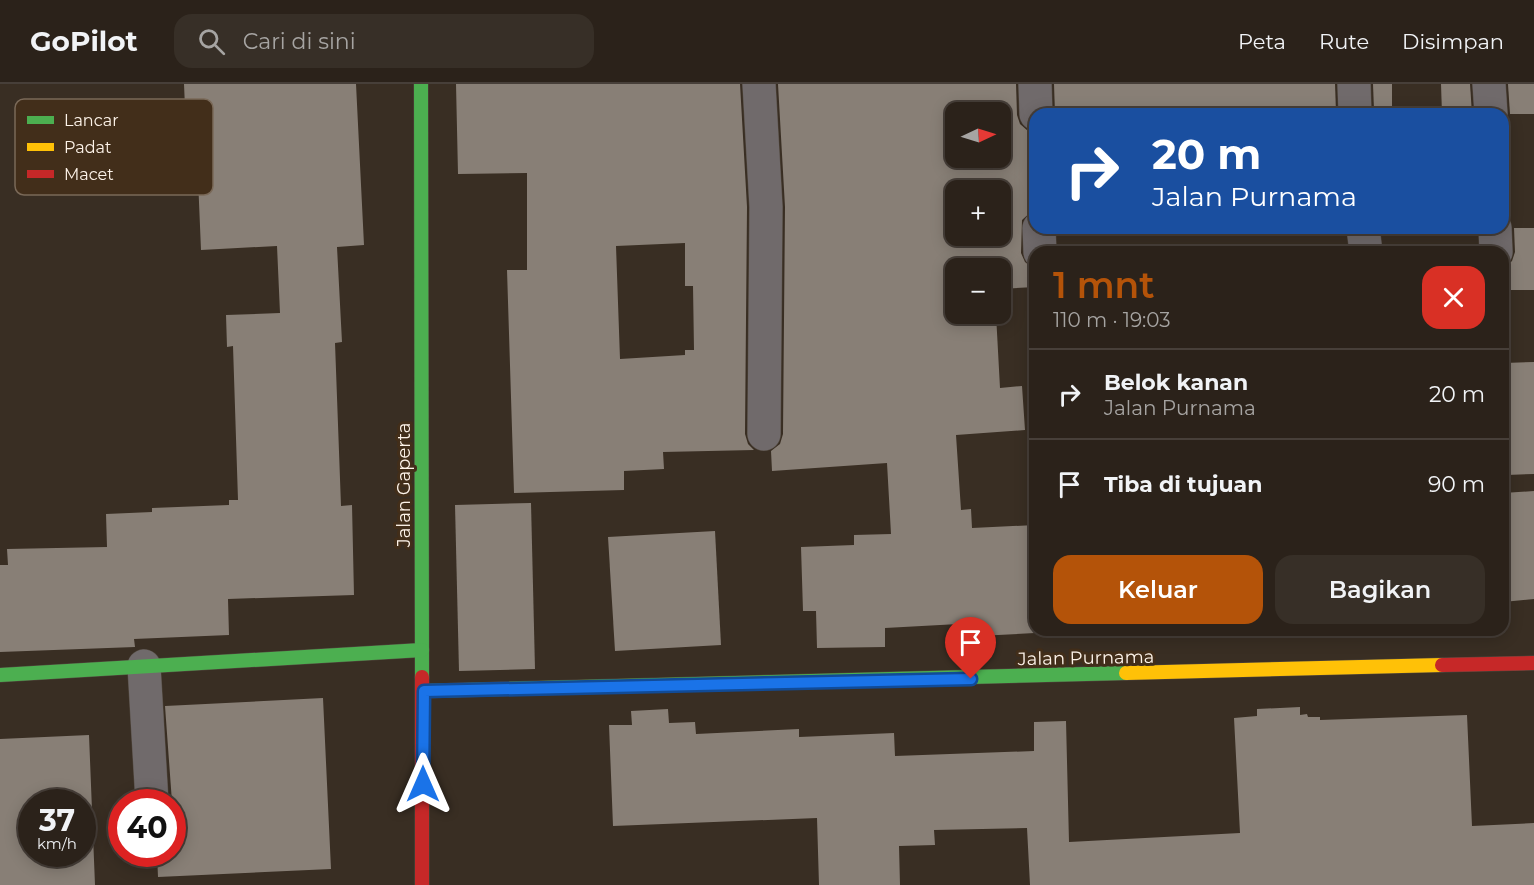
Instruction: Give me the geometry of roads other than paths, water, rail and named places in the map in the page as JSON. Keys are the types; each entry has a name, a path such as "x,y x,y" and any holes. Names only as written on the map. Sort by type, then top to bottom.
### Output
{"street":[{"name":"Jalan Gaperta","path":"421,84 424,691 422,885"},
{"path":"759,84 766,207 764,434"},
{"path":"1035,84 1036,108"},
{"path":"1354,84 1355,108"},
{"path":"1489,84 1491,108"},
{"path":"0,675 422,650"},
{"name":"Jalan Purnama","path":"424,691 1534,663"},
{"path":"144,666 151,789"}]}
